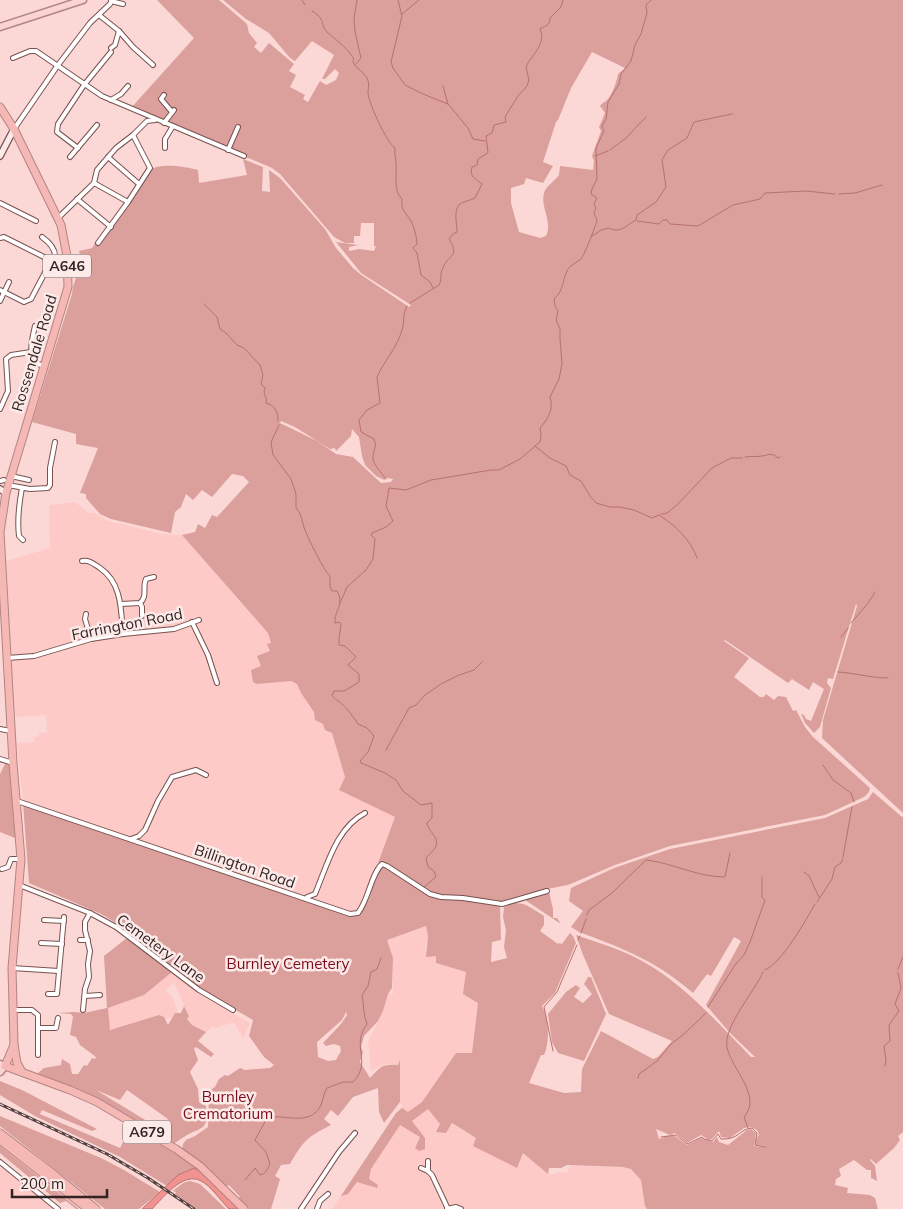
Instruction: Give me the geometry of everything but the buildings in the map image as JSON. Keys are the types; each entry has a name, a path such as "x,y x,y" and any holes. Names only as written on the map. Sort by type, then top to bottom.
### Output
{"highway":[{"name":"Rossendale Road","path":"0,107 14,130 58,218 65,238 68,287 45,366 3,491 0,532 1,560 13,763 21,860 12,968 14,1044 2,1068"},
{"path":"14,1044 17,1063 22,1072"},
{"name":"A679","path":"2,1068 22,1072 97,1102 176,1149 200,1166 244,1209"},
{"path":"0,1133 96,1209"},
{"path":"0,1140 88,1209"}],"main road":[{"path":"0,28 83,0"}],"street":[{"path":"0,156 2,149 14,130 58,65 90,23 111,1 123,4"},
{"path":"99,15 119,30 133,47 153,65"},
{"path":"78,148 57,132 58,124 84,85 115,45 119,30"},
{"path":"14,58 30,51 36,51 84,85 111,100 244,156"},
{"path":"111,100 121,94 128,86"},
{"path":"164,95 160,99 173,111 164,123"},
{"path":"140,110 154,118"},
{"path":"58,218 94,183 97,170 116,148 147,121 154,118"},
{"path":"70,157 97,125"},
{"path":"165,148 165,139 172,126"},
{"path":"228,150 238,127"},
{"path":"98,243 111,227 150,168 133,135"},
{"path":"108,157 139,184"},
{"path":"94,183 128,202"},
{"path":"77,199 111,227"},
{"path":"0,203 36,221"},
{"path":"0,238 4,237 17,243 48,258 50,262"},
{"path":"2,292 24,302 31,299 50,262 55,258 55,252 42,237"},
{"path":"0,301 2,292 9,282"},
{"path":"35,326 31,352 34,363 45,366"},
{"path":"0,409 8,391 6,359 11,354 31,352"},
{"path":"6,480 22,488 39,490 48,488 50,485 50,468 55,442"},
{"path":"6,480 29,480"},
{"path":"22,488 18,515 18,536 23,540"},
{"path":"82,561 88,560 108,573 116,585 123,634"},
{"path":"140,603 145,596 146,579 154,577"},
{"path":"120,604 140,603"},
{"path":"140,603 142,616"},
{"path":"86,614 85,619 91,639"},
{"name":"Farrington Road","path":"7,658 34,656 91,639 174,629 199,620"},
{"name":"Farrington Road","path":"192,622 208,655 217,683"},
{"path":"0,729 11,731"},
{"path":"0,759 13,763"},
{"path":"132,840 145,830 158,801 172,777 196,770 206,775"},
{"name":"Billington Road","path":"17,801 305,898 315,894 338,840 347,826 354,819 365,813"},
{"path":"2,869 8,867 11,859 21,860"},
{"path":"305,898 355,914 364,905 377,871 382,864 430,894 441,897 463,898 502,904 546,891"},
{"name":"Cemetery Lane","path":"19,885 90,913 116,927 199,990 232,1010"},
{"path":"84,1009 85,989 89,976 90,951 85,922 90,913"},
{"path":"44,920 64,919 56,994 48,994"},
{"path":"80,940 88,940"},
{"path":"41,943 62,944"},
{"path":"12,968 59,971"},
{"path":"85,996 100,995"},
{"path":"14,1010 32,1010 38,1015 38,1055"},
{"path":"38,1028 56,1028 58,1018"},
{"path":"301,1209 339,1152 355,1133"},
{"path":"428,1161 428,1172"},
{"path":"0,1162 58,1209"},
{"path":"421,1168 432,1175 448,1209 456,1207 461,1209"},
{"path":"317,1209 320,1201 328,1194"}],"shaded area":[{"path":"75,502 89,513 95,513 108,521 161,534 182,535 280,647 284,681 291,681 297,684 325,730 332,733 345,777 339,790 395,817 364,902 356,912 350,914 23,803 17,743 34,742 34,737 39,736 39,733 47,732 46,715 15,717 6,561 50,548 49,505"},
{"path":"427,926 428,936 425,951 437,956 436,963 467,972 478,1003 472,1054 451,1123 476,1138 473,1146 520,1163 523,1153 544,1169 546,1173 550,1174 555,1174 555,1172 567,1173 570,1166 624,1167 642,1170 645,1206 647,1209 332,1209 396,1113 403,1106 400,1102 398,1065 387,1064 371,1070 368,1042 383,1011 388,994 393,994 393,958 386,940"},
{"path":"172,972 204,997 250,1023 243,1038 234,1022 216,1028 213,1026 206,1032 192,1025 187,1019 189,1016 174,982 165,991 172,996 179,1015 165,1019 159,1015 110,1030 107,1008 144,995"},
{"path":"2,1167 53,1209 0,1209 0,1169"},
{"path":"194,1168 203,1173 239,1209 229,1209 208,1186 194,1179 187,1180 174,1187 152,1209 142,1209 178,1175"}],"green space":[{"path":"157,0 219,0 247,24 249,33 257,43 254,47 261,53 269,43 294,64 289,71 296,75 290,87 305,95 303,99 308,102 320,81 326,85 336,80 339,73 335,69 325,79 322,79 334,55 312,41 295,61 290,58 269,33 246,19 223,0 903,0 903,813 822,738 823,720 857,606 856,604 833,679 828,678 827,683 831,688 820,727 814,733 805,723 801,714 811,721 824,689 813,682 809,690 792,679 788,683 724,641 749,658 734,677 760,697 764,697 766,694 774,700 778,696 786,697 793,711 796,710 813,737 870,788 864,797 825,815 670,846 615,865 568,885 547,889 509,901 499,902 440,896 430,892 391,866 378,863 395,817 339,790 345,777 332,733 325,730 323,724 315,720 314,712 297,684 291,681 257,684 253,682 251,670 261,666 257,656 270,651 267,644 271,643 268,633 182,535 195,532 198,524 205,528 212,515 217,517 249,482 243,476 232,474 212,497 202,490 193,500 186,494 181,507 175,512 171,533 111,519 100,514 86,498 86,494 80,493 98,448 76,444 76,434 32,422 72,294 80,263 79,251 92,248 143,175 154,168 177,166 198,170 199,183 247,175 243,159 263,167 262,191 270,192 269,170 280,178 325,229 336,248 353,268 409,307 411,305 361,273 336,242 358,245 349,247 349,251 359,249 374,251 376,246 374,246 374,223 361,223 360,236 354,236 354,243 345,243 334,237 280,174 272,168 131,108 194,38","holes":["592,52 625,68 618,74 610,96 600,106 605,113 599,127 601,131 592,156 594,161 593,170 560,166 559,175 546,188 544,193 543,198 548,225 546,236 540,238 519,232 511,203 511,188 524,184 526,178 543,183 553,166 543,162 556,122 571,88","281,421 295,427 330,449 335,448 336,451 351,436 352,429 359,437 365,465 376,476 384,480 387,478 393,479 391,482 381,483 353,457 336,454 317,441 280,423"]},
{"path":"5,764 10,764 15,838 0,832 0,774"},
{"path":"873,792 903,816 903,1132 898,1136 900,1140 894,1148 876,1164 870,1160 875,1166 877,1181 871,1178 871,1170 867,1170 854,1160 839,1169 841,1176 836,1179 835,1185 848,1188 847,1193 870,1195 875,1198 878,1209 647,1209 641,1180 631,1169 567,1165 561,1168 549,1168 548,1174 523,1153 517,1168 473,1146 476,1138 452,1123 446,1133 436,1132 440,1124 428,1109 412,1121 425,1138 425,1149 419,1151 415,1148 420,1137 400,1125 371,1169 369,1179 378,1185 377,1188 357,1182 348,1194 341,1196 396,1113 402,1108 408,1112 422,1102 456,1053 472,1053 478,1003 463,994 466,972 436,963 436,956 426,957 428,936 426,926 387,940 393,958 392,988 378,1021 364,1036 361,1047 363,1052 360,1062 370,1078 382,1067 398,1065 400,1060 400,1102 384,1123 379,1112 378,1088 353,1097 338,1116 331,1110 324,1119 331,1125 306,1140 290,1164 281,1165 275,1176 280,1179 271,1209 246,1209 237,1200 240,1197 229,1185 225,1188 182,1151 186,1140 208,1127 209,1091 215,1087 219,1079 225,1075 228,1076 240,1068 245,1070 270,1068 274,1065 264,1057 249,1036 253,1020 203,991 128,930 101,914 29,883 23,803 356,916 368,901 378,869 384,867 437,899 461,899 500,906 501,940 492,942 491,962 507,958 504,947 506,930 503,917 504,907 515,903 529,907 544,916 544,925 540,931 558,944 562,944 570,933 576,943 555,993 542,1006 547,1024 548,1037 546,1049 544,1055 541,1055 529,1083 564,1093 581,1092 582,1069 601,1031 653,1059 658,1057 672,1041 609,1014 576,935 628,954 674,982 714,1018 751,1057 755,1057 730,1033 706,1005 741,941 734,937 711,976 707,974 693,993 653,964 571,927 583,911 569,901 571,888 614,868 670,849 825,818 868,799","holes":["346,1012 347,1015 341,1024 323,1043 326,1046 334,1044 340,1046 341,1051 336,1060 328,1061 318,1057 317,1042 342,1020","751,1127 757,1130 759,1135 755,1145 765,1147 754,1146 756,1133 751,1129 728,1145 719,1142 717,1137 713,1142 701,1138 687,1145 675,1136 659,1139 656,1129 670,1135 675,1133 687,1143 701,1135 709,1140 712,1139 719,1131 721,1137 730,1138 744,1128"]},
{"path":"549,892 553,918 557,918 561,924 525,900"},
{"path":"128,937 172,972 144,995 108,1008 110,1030 159,1015 164,1017 168,1025 175,1013 181,1013 184,1006 189,1016 187,1019 192,1025 206,1032 198,1041 214,1054 211,1057 196,1047 194,1049 198,1060 190,1072 198,1089 199,1102 206,1106 205,1123 201,1128 173,1144 92,1096 37,1074 44,1068 61,1065 62,1059 70,1064 72,1074 78,1074 84,1065 87,1066 92,1058 95,1059 96,1057 80,1045 76,1037 70,1035 73,1017 71,1014 58,1013 84,1013 107,1008 104,956","holes":["96,1090 120,1100 127,1090 168,1119 160,1129"]},
{"path":"588,977 591,977 606,1014 584,1061 558,1053 552,1042 548,1014 566,992 576,985 580,988 574,997 583,1003 592,994 584,984"},
{"path":"0,1081 22,1090 97,1129 92,1131 42,1110 40,1114 120,1148 131,1127 186,1160 197,1169 184,1172 167,1186 120,1157 35,1116 0,1095"},
{"path":"0,1116 101,1158 160,1192 139,1209 105,1209 0,1126"},
{"path":"0,1146 79,1209 76,1209 66,1201 60,1203 0,1153"},
{"path":"190,1181 200,1184 226,1209 195,1209 175,1194 176,1192 173,1191 183,1183"}],"waterway":[{"path":"302,0 305,5"},
{"path":"356,64 361,58 354,18 357,0"},
{"path":"398,0 402,16 391,62 393,68 405,85 448,104 468,128 473,139 485,141"},
{"path":"402,14 419,0"},
{"path":"410,303 439,285 441,272 454,250 449,239 457,232 456,213 458,207 461,203 475,198 482,184 472,175 472,167 477,165 478,159 488,153 486,136 492,133 494,125 506,122 505,117 518,96 527,86 529,80 526,67 540,44 542,34 540,29 548,24 550,18 561,7 563,0"},
{"path":"340,603 347,587 366,570 373,559 375,539 371,535 372,533 386,527 393,521 386,506 389,488 406,490 431,480 499,470 520,459 540,442 540,428 550,414 550,397 559,379 562,364 560,329 556,320 558,311 554,299 561,289 568,269 583,257 597,220 594,213 596,208 594,204 597,198 591,194 597,179 596,148 604,131 602,126 606,119 608,102 619,84 621,74 631,61 647,13 646,5 651,0"},
{"path":"312,11 321,19 327,32 350,53 354,59 354,64 367,78 369,84 368,93 372,106 383,131 395,148 397,192 402,199 403,209 414,229 417,244 413,248 417,253 421,275 430,282 433,288"},
{"path":"443,86 448,104"},
{"path":"591,237 601,230 623,228 636,220 637,215 656,202 666,187 662,160 668,150 687,138 694,122 732,114"},
{"path":"610,150 626,138 646,117"},
{"path":"595,156 608,151"},
{"path":"839,194 855,193 882,185"},
{"path":"637,221 659,224 663,220 667,220 670,224 698,226 733,205 760,199 765,193 806,191 835,194"},
{"path":"204,304 217,317 220,329 237,345 244,348 260,365 263,375 261,384 265,388 266,403 275,409 278,421"},
{"path":"386,479 373,459 374,439 361,432 359,420 367,410 380,403 377,377 400,337 407,306"},
{"path":"279,425 271,442 273,455 291,479 296,494 296,508 301,516 305,530 320,561 330,576 332,591 337,591 339,596 340,604 335,618 335,623 339,622 341,624 339,645 345,646 356,657 348,665 359,674 359,682 344,691 334,691 332,695 345,707 358,724 367,728 374,736 368,752 360,761 361,763 396,780 403,791 421,805 432,803 432,818 427,823 436,844 426,858 428,867 434,871 436,877 424,887"},
{"path":"535,446 550,458 566,466 570,475 581,481 596,503 634,510 652,518 659,515 665,519 687,539 697,558"},
{"path":"745,457 770,454 778,458 780,457"},
{"path":"661,514 667,513 677,505 712,468 731,458 742,458"},
{"path":"851,623 867,605 875,592"},
{"path":"841,637 848,628"},
{"path":"386,750 409,708 416,705 425,695 441,684 474,670 482,662"},
{"path":"838,672 888,678"},
{"path":"823,765 833,780 851,793 854,802"},
{"path":"843,857 852,807"},
{"path":"587,915 589,910 612,893 646,860 705,875 725,877 730,853"},
{"path":"817,902 832,879 835,867 843,859"},
{"path":"804,872 809,876 819,897"},
{"path":"708,1007 735,965 744,955 750,942 765,900 762,897 762,877"},
{"path":"765,970 772,966 786,950 815,904"},
{"path":"581,933 586,919"},
{"path":"578,940 580,936"},
{"path":"553,1051 544,1007 557,992 577,945"},
{"path":"898,969 903,957"},
{"path":"245,1180 255,1168 260,1175 265,1172 270,1164 266,1152 255,1140 267,1118 302,1118 309,1116 320,1107 327,1088 343,1082 353,1082 359,1074 362,1060 360,1040 367,1024 362,995 368,986 371,972 377,969 381,958"},
{"path":"748,1128 744,1117 749,1109 748,1091 730,1055 727,1039 735,1019 763,972"},
{"path":"885,1066 884,1046 890,1041 889,1025 899,1011 895,1004 901,988 898,973"},
{"path":"638,1078 639,1074 657,1061 671,1044 706,1013"},
{"path":"661,1137 676,1135 687,1144 702,1137 712,1141 718,1134 721,1139 732,1138 744,1130 752,1128 757,1133 755,1145 765,1147"}],"railway":[{"path":"0,1104 107,1154 148,1178 194,1209"}],"park label":[{"name":"Burnley Cemetery","path":"288,963"},
{"name":"Burnley Crematorium","path":"228,1104"}]}
